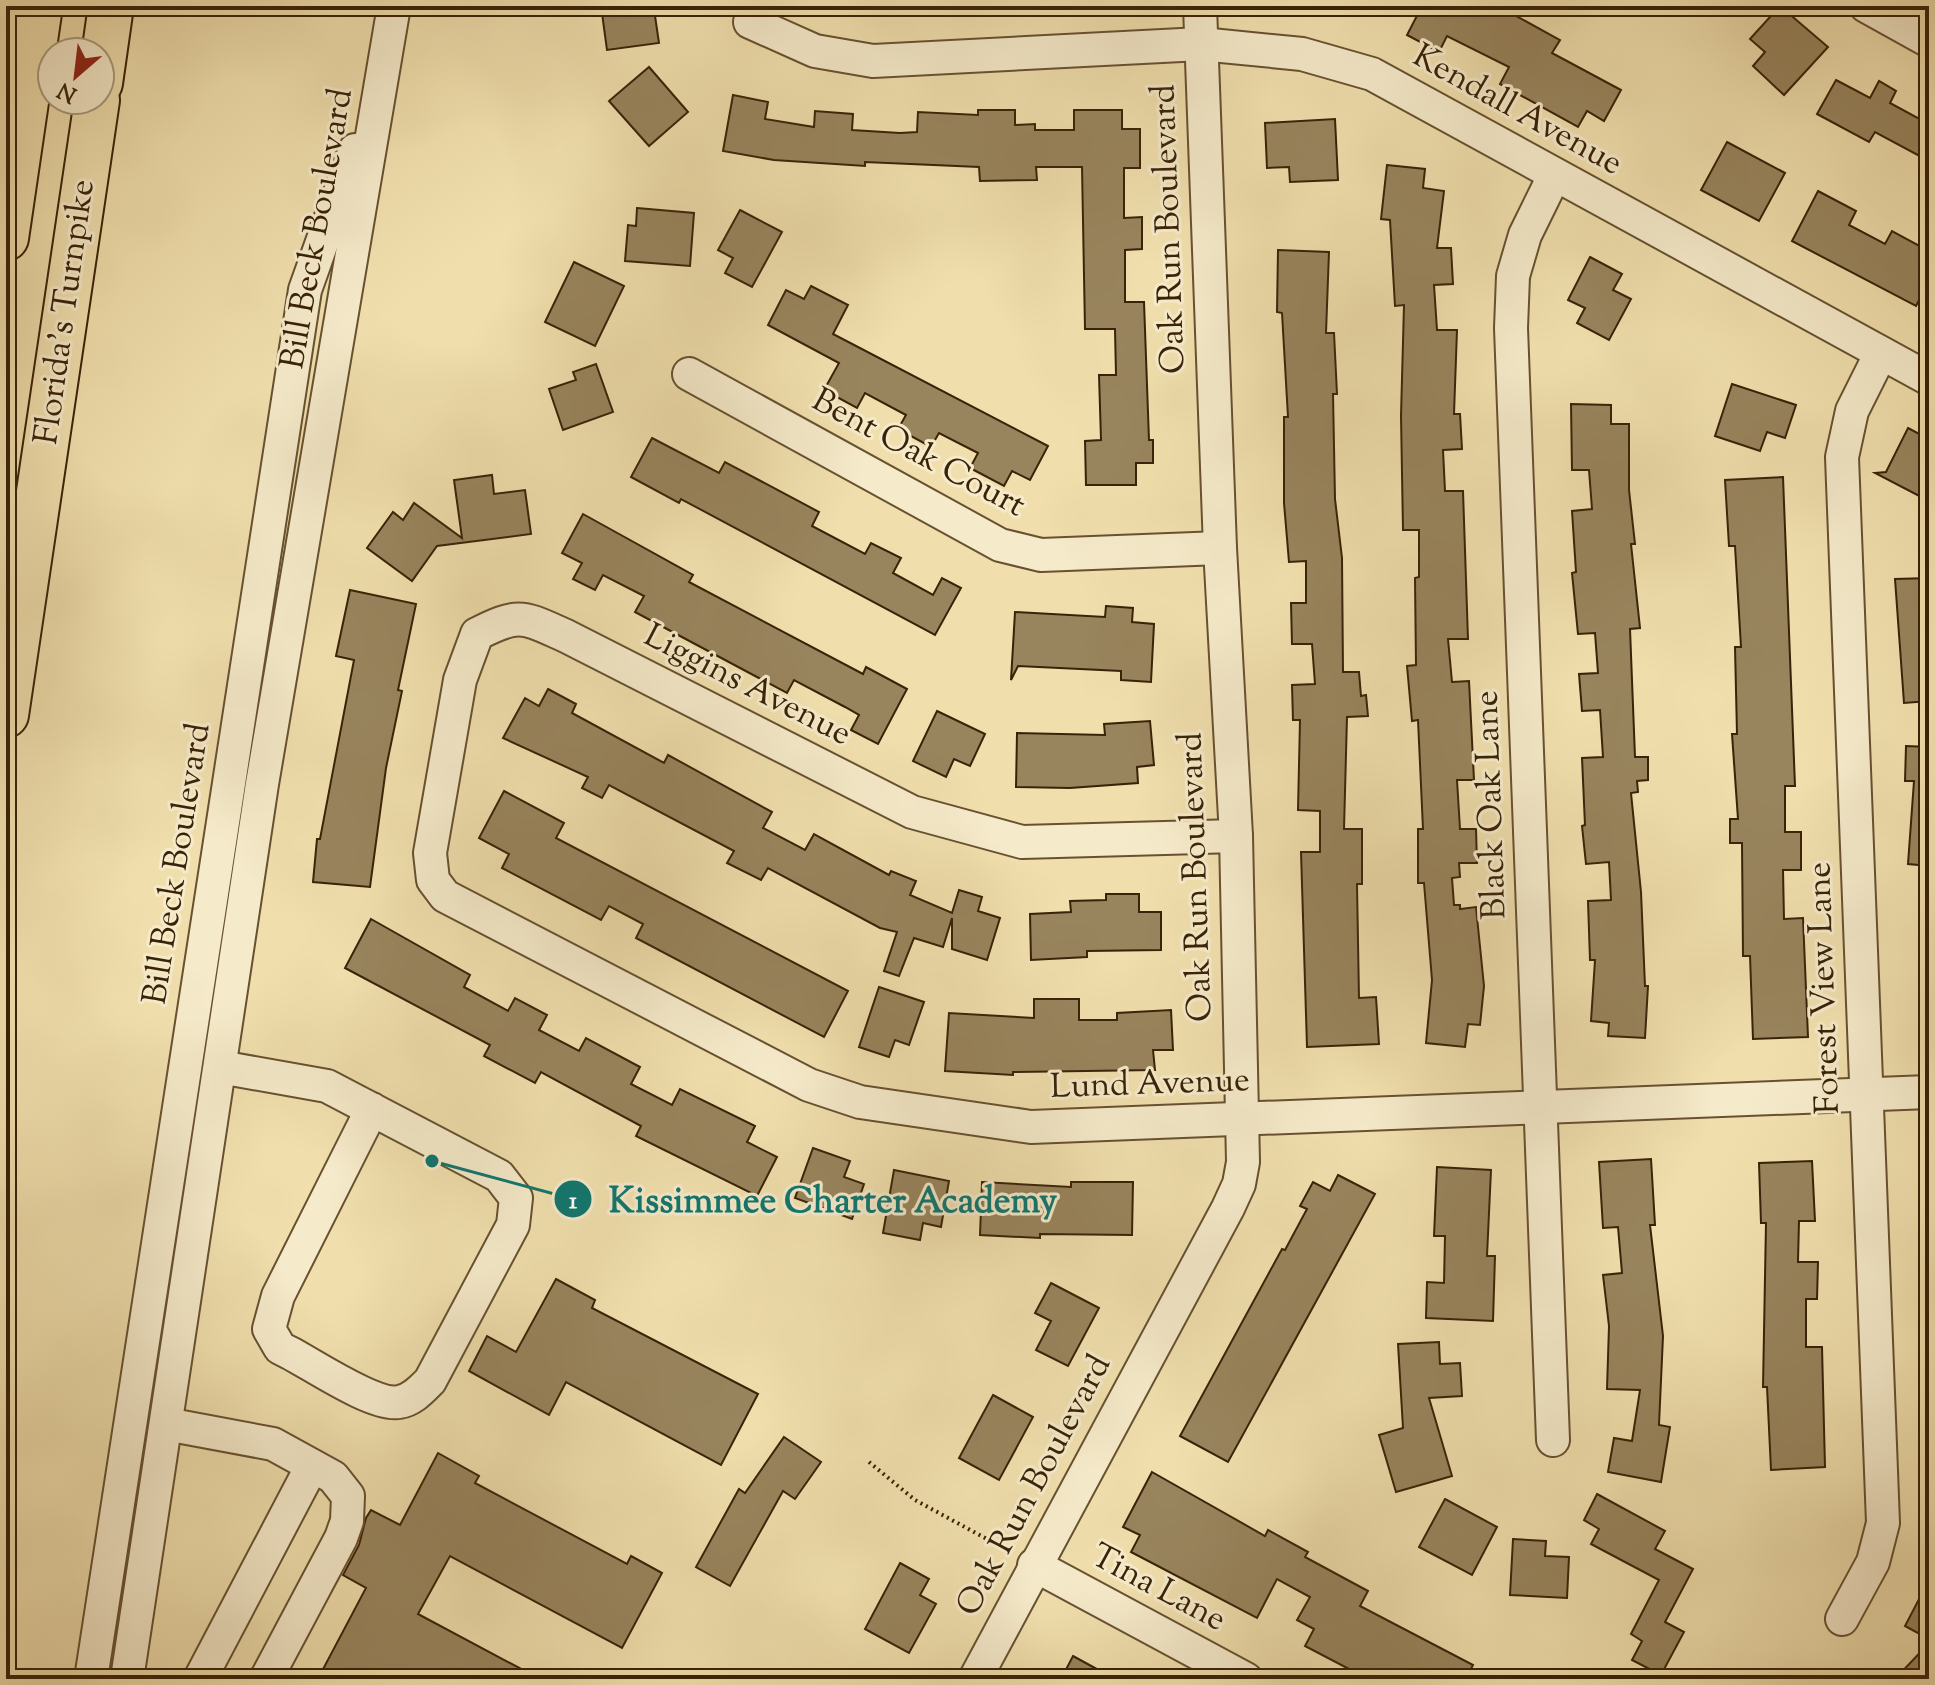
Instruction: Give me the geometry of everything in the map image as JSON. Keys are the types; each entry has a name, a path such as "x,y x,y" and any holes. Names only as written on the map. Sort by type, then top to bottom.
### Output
{"highway":[{"name":"Florida's Turnpike","path":"6,238 40,6"},
{"path":"107,36 111,6"},
{"name":"Florida's Turnpike","path":"6,715 95,116"}],"street":[{"name":"Bill Beck Boulevard","path":"127,1679 262,784 394,6"},
{"name":"Oak Run Boulevard","path":"975,1679 1026,1561 1239,1184 1243,1119 1236,836 1220,548 1200,6"},
{"path":"1866,6 1929,41"},
{"name":"Kendall Avenue","path":"750,22 815,51 873,61 1201,44 1302,54 1372,74 1929,379"},
{"name":"Bill Beck Boulevard","path":"97,1678 305,290 383,72"},
{"name":"Black Oak Lane","path":"1553,1440 1511,328 1513,276 1525,235 1554,176"},
{"name":"Forest View Lane","path":"1842,1619 1873,1562 1883,1523 1842,457 1852,411 1881,353"},
{"name":"Bent Oak Court","path":"689,374 1000,545 1041,555 1220,548"},
{"name":"Liggins Avenue","path":"433,880 430,853 460,680 477,634 508,618 533,621 566,636 912,812 1022,842 1236,836"},
{"name":"Lund Avenue","path":"433,880 445,896 472,911 809,1085 860,1102 1031,1127 1929,1092"},
{"path":"220,1067 315,1082 372,1109 499,1176 516,1198 517,1211 505,1241 430,1381 410,1398 399,1402 377,1399 280,1348 269,1329 278,1296 372,1109"},
{"path":"166,1424 273,1444 343,1486 348,1496 347,1521 266,1679"},
{"path":"200,1679 312,1466"},
{"name":"Tina Lane","path":"1026,1561 1246,1679"}],"path":[{"path":"869,1462 915,1500 1026,1561"}],"building":[{"path":"601,6 635,6 636,11 654,9 659,43 607,50"},
{"path":"1422,6 1498,6 1560,40 1552,53 1621,90 1604,121 1587,111 1578,127 1500,84 1509,67 1447,36 1439,52 1407,35"},
{"path":"1780,6 1828,47 1784,95 1753,66 1765,52 1750,39"},
{"path":"649,67 688,112 649,146 609,101"},
{"path":"1836,80 1870,98 1879,81 1896,91 1890,103 1929,124 1929,161 1875,132 1869,142 1817,114"},
{"path":"733,95 768,102 765,119 814,127 815,111 853,114 852,130 900,133 917,132 918,112 978,115 978,110 1015,110 1015,125 1035,124 1035,130 1074,130 1074,110 1122,110 1122,129 1140,129 1140,168 1124,168 1124,218 1142,217 1142,249 1125,250 1125,302 1144,302 1149,440 1153,440 1153,463 1136,463 1136,485 1086,485 1085,441 1101,440 1099,375 1116,375 1115,329 1085,329 1082,167 1036,167 1037,180 980,181 979,167 865,162 865,166 774,160 723,151"},
{"path":"1335,119 1338,180 1290,182 1289,167 1267,168 1265,123"},
{"path":"1727,142 1785,173 1759,221 1701,190"},
{"path":"1387,165 1425,169 1423,188 1444,191 1437,248 1451,248 1453,284 1434,285 1437,330 1457,330 1454,414 1460,414 1462,449 1443,450 1445,491 1463,491 1468,639 1448,639 1452,682 1469,681 1474,780 1457,780 1460,829 1476,829 1477,863 1459,863 1460,877 1452,878 1454,905 1460,905 1460,909 1476,907 1484,986 1480,1025 1468,1024 1465,1047 1426,1043 1432,980 1424,883 1418,883 1418,829 1423,829 1418,720 1412,721 1407,666 1416,665 1415,578 1419,577 1419,530 1403,530 1401,416 1404,305 1395,306 1390,220 1381,219"},
{"path":"1818,191 1856,211 1849,225 1885,244 1892,231 1929,251 1929,281 1916,306 1792,241"},
{"path":"637,208 694,213 690,266 625,261 628,225 636,226"},
{"path":"740,210 782,232 752,287 725,273 733,258 718,250"},
{"path":"1278,250 1329,252 1326,333 1334,333 1337,394 1333,394 1335,499 1342,558 1343,672 1359,672 1361,696 1366,695 1368,716 1347,717 1344,829 1362,829 1362,884 1357,884 1359,998 1376,997 1379,1044 1307,1047 1301,852 1320,852 1320,811 1298,810 1300,720 1293,720 1292,685 1315,684 1312,644 1292,644 1291,603 1306,603 1306,561 1289,562 1284,503 1284,417 1288,417 1282,313 1277,312"},
{"path":"1590,257 1622,274 1613,290 1631,299 1609,340 1577,323 1585,308 1568,300"},
{"path":"574,262 624,286 595,346 545,322"},
{"path":"811,286 848,305 833,334 1048,446 1030,480 1012,471 1004,486 970,468 978,453 939,433 931,447 898,429 906,415 865,393 857,408 824,390 839,363 768,325 786,290 804,299"},
{"path":"596,364 613,412 563,430 549,389 576,380 573,372"},
{"path":"1732,384 1796,405 1785,438 1767,432 1760,451 1715,436"},
{"path":"1571,404 1611,405 1611,424 1629,424 1629,490 1635,544 1631,544 1640,628 1630,629 1635,757 1648,757 1648,780 1637,781 1638,792 1631,793 1641,892 1645,986 1648,986 1645,1038 1608,1036 1609,1023 1591,1021 1595,960 1590,960 1588,901 1611,900 1609,862 1586,864 1582,826 1585,825 1582,758 1603,757 1600,710 1582,711 1579,674 1598,673 1595,633 1578,634 1572,573 1576,572 1572,511 1592,509 1589,470 1572,470"},
{"path":"1908,428 1929,439 1929,501 1875,473 1886,472"},
{"path":"652,438 719,473 725,462 819,512 812,526 865,554 871,543 901,558 893,573 933,595 942,578 961,588 935,635 681,499 679,503 631,477"},
{"path":"492,475 494,494 525,490 531,534 437,546 412,581 367,548 393,512 403,520 414,503 462,538 454,480"},
{"path":"1783,477 1795,786 1785,786 1785,832 1801,832 1801,870 1783,870 1784,919 1803,918 1808,1037 1753,1039 1750,956 1743,956 1742,843 1730,843 1730,819 1738,819 1732,734 1737,734 1735,647 1741,647 1735,546 1729,546 1725,480"},
{"path":"583,514 693,575 689,582 863,674 866,667 907,689 878,744 851,730 859,715 845,707 794,680 787,693 635,612 644,596 603,575 595,590 573,579 582,563 562,553"},
{"path":"1929,578 1929,701 1904,703 1895,579"},
{"path":"350,590 416,604 398,690 402,691 386,768 370,887 313,882 317,839 320,839 354,660 336,656"},
{"path":"1106,606 1133,608 1132,622 1154,624 1151,682 1121,680 1121,671 1018,666 1011,680 1015,612 1105,617"},
{"path":"548,689 576,704 572,713 664,763 668,755 772,812 763,828 805,850 814,834 889,875 891,871 916,881 910,895 952,913 959,890 982,897 978,911 1000,918 987,960 952,949 952,918 943,947 914,938 899,976 884,971 897,932 880,928 768,868 761,880 727,863 734,851 609,785 602,798 582,788 588,777 503,738 525,698 539,706"},
{"path":"937,711 985,734 970,766 954,759 946,777 913,761"},
{"path":"1150,721 1154,765 1137,767 1138,783 1070,788 1016,787 1017,733 1105,735 1104,724"},
{"path":"1906,746 1929,747 1929,866 1908,864 1914,781 1905,781"},
{"path":"504,791 564,823 556,838 848,991 824,1037 636,938 643,924 609,906 601,920 502,868 509,854 479,838"},
{"path":"1106,894 1139,894 1139,912 1161,912 1161,950 1087,951 1087,957 1031,960 1030,914 1071,912 1070,901 1106,900"},
{"path":"371,919 470,975 464,987 508,1011 515,998 547,1015 539,1030 579,1051 586,1038 640,1067 631,1084 672,1105 680,1089 755,1126 747,1142 777,1157 757,1196 636,1136 641,1126 541,1072 535,1083 484,1056 490,1045 345,968"},
{"path":"879,987 924,1002 909,1045 895,1040 889,1057 859,1047"},
{"path":"1034,999 1079,999 1079,1020 1117,1020 1117,1013 1171,1010 1173,1050 1153,1050 1155,1070 1013,1072 1013,1075 945,1071 949,1013 1034,1018"},
{"path":"813,1148 850,1161 844,1177 864,1184 852,1219 795,1198"},
{"path":"1651,1159 1655,1225 1650,1225 1663,1336 1659,1425 1670,1427 1661,1482 1608,1472 1614,1438 1632,1441 1640,1390 1607,1389 1609,1326 1603,1275 1622,1273 1618,1227 1603,1228 1599,1162"},
{"path":"1812,1161 1815,1221 1799,1221 1798,1262 1818,1262 1817,1299 1806,1299 1806,1347 1822,1347 1825,1467 1771,1470 1767,1387 1763,1387 1766,1223 1761,1223 1759,1163"},
{"path":"1437,1167 1491,1170 1487,1256 1495,1256 1493,1321 1426,1318 1427,1282 1444,1283 1445,1236 1434,1236"},
{"path":"894,1170 949,1181 941,1227 923,1223 920,1240 883,1233"},
{"path":"1338,1175 1375,1194 1228,1462 1180,1436 1307,1209 1300,1206 1313,1182 1330,1191"},
{"path":"982,1182 1071,1187 1071,1182 1133,1182 1132,1235 1040,1234 1040,1238 980,1235"},
{"path":"556,1279 595,1300 592,1308 758,1394 721,1465 566,1382 549,1415 469,1371 487,1336 516,1352"},
{"path":"1051,1283 1099,1308 1068,1366 1036,1350 1051,1321 1035,1313"},
{"path":"1439,1342 1440,1364 1460,1363 1462,1396 1429,1398 1452,1476 1396,1492 1379,1435 1403,1428 1398,1344"},
{"path":"993,1395 1033,1417 999,1480 959,1458"},
{"path":"784,1437 821,1462 795,1499 783,1491 730,1586 696,1567 739,1489 745,1493"},
{"path":"438,1453 479,1476 475,1483 627,1564 631,1556 662,1573 622,1648 450,1556 418,1614 540,1679 336,1679 322,1671 366,1588 343,1575 359,1545 366,1518 371,1510 400,1525"},
{"path":"1152,1472 1265,1536 1268,1530 1308,1552 1305,1557 1368,1591 1360,1606 1473,1665 1466,1679 1368,1679 1305,1646 1314,1629 1297,1620 1310,1597 1277,1579 1257,1618 1131,1552 1140,1535 1123,1527"},
{"path":"1597,1494 1665,1531 1655,1549 1693,1569 1665,1622 1684,1632 1661,1675 1632,1660 1642,1641 1631,1634 1659,1580 1591,1544 1599,1529 1584,1520"},
{"path":"1445,1499 1497,1527 1472,1575 1419,1547"},
{"path":"1513,1539 1546,1541 1545,1556 1569,1557 1567,1598 1510,1595"},
{"path":"900,1563 929,1579 920,1595 936,1604 909,1653 865,1629"},
{"path":"1929,1580 1929,1639 1905,1626"},
{"path":"1929,1643 1929,1679 1895,1679"},
{"path":"1073,1656 1115,1679 1061,1679"}],"place":[{"name":"Kissimmee Charter Academy","path":"432,1161"}]}
